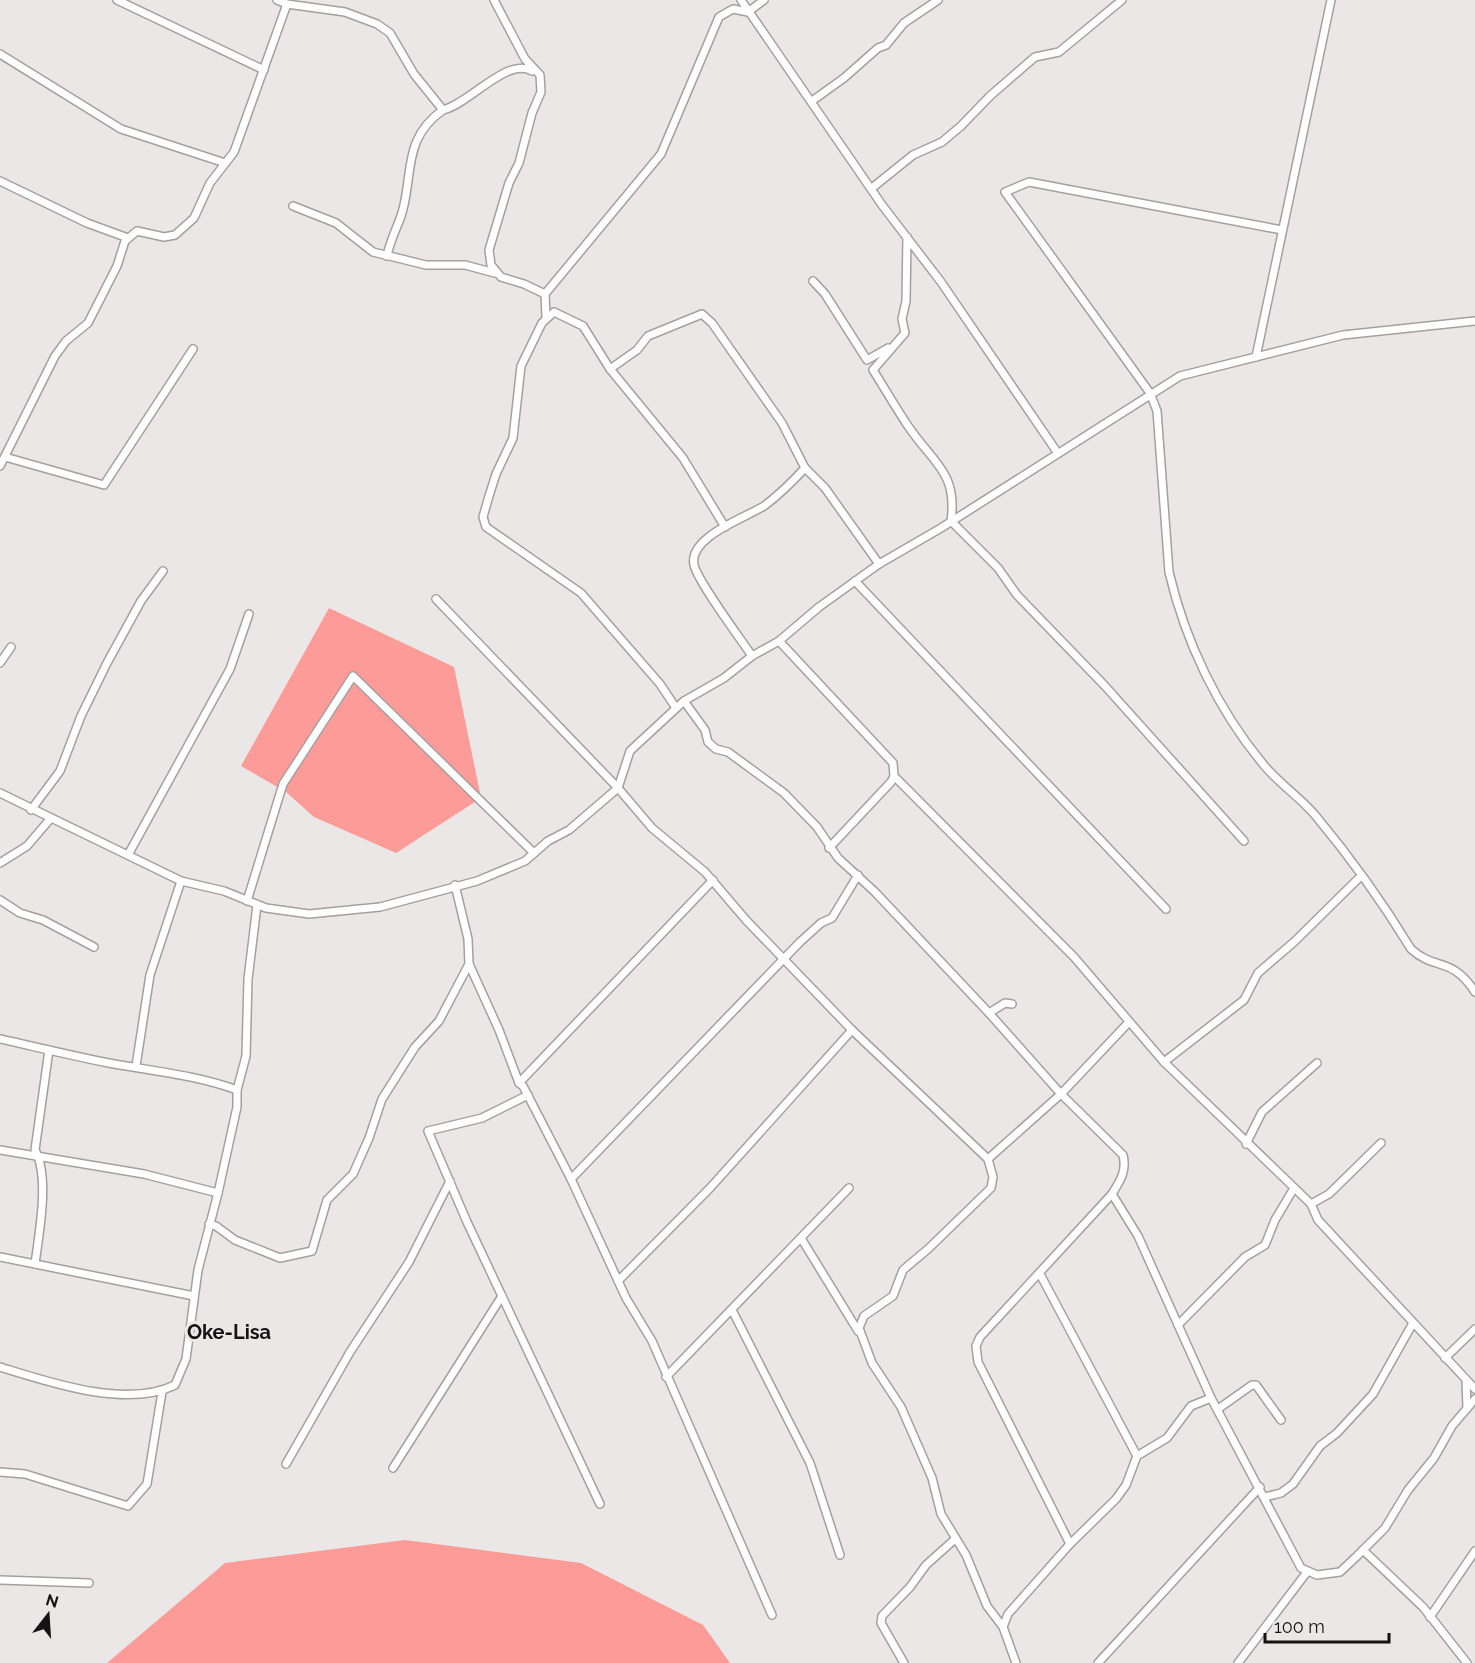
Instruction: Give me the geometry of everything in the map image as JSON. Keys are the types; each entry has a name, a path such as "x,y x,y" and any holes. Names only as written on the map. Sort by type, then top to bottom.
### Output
{"street":[{"path":"117,0 264,70"},
{"path":"277,0 287,4 345,12 377,24 390,33 414,74 442,110"},
{"path":"494,0 525,59 540,75 541,92 532,113 519,163 509,183 489,250 495,273"},
{"path":"741,0 872,188 941,282 1057,452"},
{"path":"546,318 545,294 661,154 720,17 733,9 748,12 764,0"},
{"path":"812,101 844,78 878,48 886,45 904,23 938,0"},
{"path":"872,188 913,155 948,137 1035,57 1059,52 1122,0"},
{"path":"1256,357 1331,0"},
{"path":"0,466 55,356 66,341 88,322 128,238 137,231 164,237 185,228 194,218 210,183 234,152 287,4"},
{"path":"0,54 121,129 225,163"},
{"path":"387,256 392,235 402,215 409,159 430,119 442,110 453,108 479,92 497,76 518,68 526,68 540,75"},
{"path":"0,181 87,223 128,238"},
{"path":"1282,230 1029,182 1005,192 1150,393 1157,411 1169,572 1174,594 1210,686 1264,765 1314,814 1361,876 1411,949 1420,958 1456,969 1475,992"},
{"path":"293,206 336,223 373,252 426,265 465,265 495,273 545,294"},
{"path":"905,333 902,319 906,301 907,237"},
{"path":"813,281 825,294 867,360 882,353 905,333"},
{"path":"676,708 660,684 581,593 486,527 483,517 489,496 496,474 513,438 521,366 546,318 554,312 583,326 610,369 669,438 725,527"},
{"path":"610,369 637,350 648,336 702,314 712,323 782,423 805,468 825,488 879,564"},
{"path":"0,793 181,880 224,891 266,909 309,914 340,912 380,906 477,881 525,861 569,830 618,788 630,751 684,702 724,678 752,656 779,641 819,607 879,564 1180,376 1353,333 1475,321"},
{"path":"905,333 873,370 910,429 939,463 951,491 951,521 998,567 1017,595 1105,686 1244,841"},
{"path":"5,457 104,485 193,349"},
{"path":"752,656 694,566 694,557 698,548 711,535 765,505 805,468"},
{"path":"32,810 60,771 81,716 106,663 141,601 163,571"},
{"path":"855,581 1166,909"},
{"path":"436,599 618,788 652,828 712,880 746,920 852,1030 988,1159 993,1178 991,1188 903,1270 893,1296 864,1316 860,1334"},
{"path":"128,855 230,669 249,614"},
{"path":"779,641 892,763 894,776 1059,941 1164,1062 1246,1144 1311,1204 1318,1220 1475,1389"},
{"path":"0,663 11,646"},
{"path":"247,901 283,784 353,676 534,853"},
{"path":"684,702 705,730 708,742 716,749 728,752 784,793 817,827 829,848 989,1013 1061,1094 1123,1155 1124,1171 1112,1194 980,1337 976,1355 1049,1508 1070,1544"},
{"path":"829,848 894,776"},
{"path":"0,863 27,846 51,818"},
{"path":"571,1179 785,958 821,923 832,918 858,876"},
{"path":"1164,1062 1244,1000 1258,973 1294,942 1361,876"},
{"path":"136,1066 150,975 181,880"},
{"path":"519,1083 712,880"},
{"path":"455,885 468,939 469,964 499,1030 519,1083 528,1095 571,1179 618,1281 652,1341 772,1615"},
{"path":"0,900 20,913 43,920 94,947"},
{"path":"0,1367 58,1386 115,1393 162,1392 175,1385 186,1359 194,1296 237,1107 237,1090 246,1056 248,979 257,905"},
{"path":"209,1224 216,1226 235,1240 280,1258 312,1251 327,1200 352,1174 369,1138 382,1099 415,1047 439,1021 469,964"},
{"path":"989,1013 1005,1003 1012,1004"},
{"path":"988,1159 1061,1094 1129,1022"},
{"path":"618,1281 710,1188 852,1030"},
{"path":"0,1039 111,1064 136,1066 237,1090"},
{"path":"35,1264 42,1199 38,1157 34,1150 49,1050"},
{"path":"1246,1144 1262,1112 1317,1063"},
{"path":"528,1095 482,1119 428,1131 502,1296 600,1504"},
{"path":"1311,1204 1329,1194 1381,1143"},
{"path":"0,1150 144,1174 218,1193"},
{"path":"286,1464 350,1352 410,1262 450,1181"},
{"path":"666,1377 849,1188"},
{"path":"1178,1325 1245,1257 1265,1245 1275,1220 1294,1188"},
{"path":"1112,1194 1138,1236 1211,1398 1301,1568 1307,1572 1317,1575 1341,1572 1385,1528 1408,1490 1434,1458 1475,1399"},
{"path":"801,1238 860,1334 872,1363 901,1407 932,1478 940,1514 954,1540 966,1555 987,1606 1003,1627 1016,1663"},
{"path":"0,1257 194,1296"},
{"path":"1040,1274 1137,1456"},
{"path":"393,1468 502,1296"},
{"path":"732,1310 810,1463 840,1555"},
{"path":"1265,1497 1281,1493 1293,1484 1320,1446 1337,1433 1373,1394 1413,1323"},
{"path":"1445,1358 1475,1329"},
{"path":"1467,1380 1469,1410"},
{"path":"1218,1409 1252,1385 1256,1385 1281,1420"},
{"path":"0,1473 25,1474 128,1506 147,1484 162,1392"},
{"path":"1003,1627 1008,1614 1070,1544 1123,1490 1137,1456 1167,1438 1191,1406 1211,1398"},
{"path":"1098,1663 1260,1487"},
{"path":"904,1663 881,1623 882,1616 910,1587 926,1565 954,1540"},
{"path":"1363,1550 1390,1573 1467,1663"},
{"path":"1430,1617 1475,1551"},
{"path":"1238,1663 1307,1572"},
{"path":"0,1580 89,1584"}],"shaded area":[{"path":"329,608 454,667 481,798 396,853 314,817 286,792 241,766"},
{"path":"405,1540 581,1563 703,1625 730,1663 107,1663 225,1563"}],"district":[{"name":"Oke-Lisa","path":"229,1332"}]}
